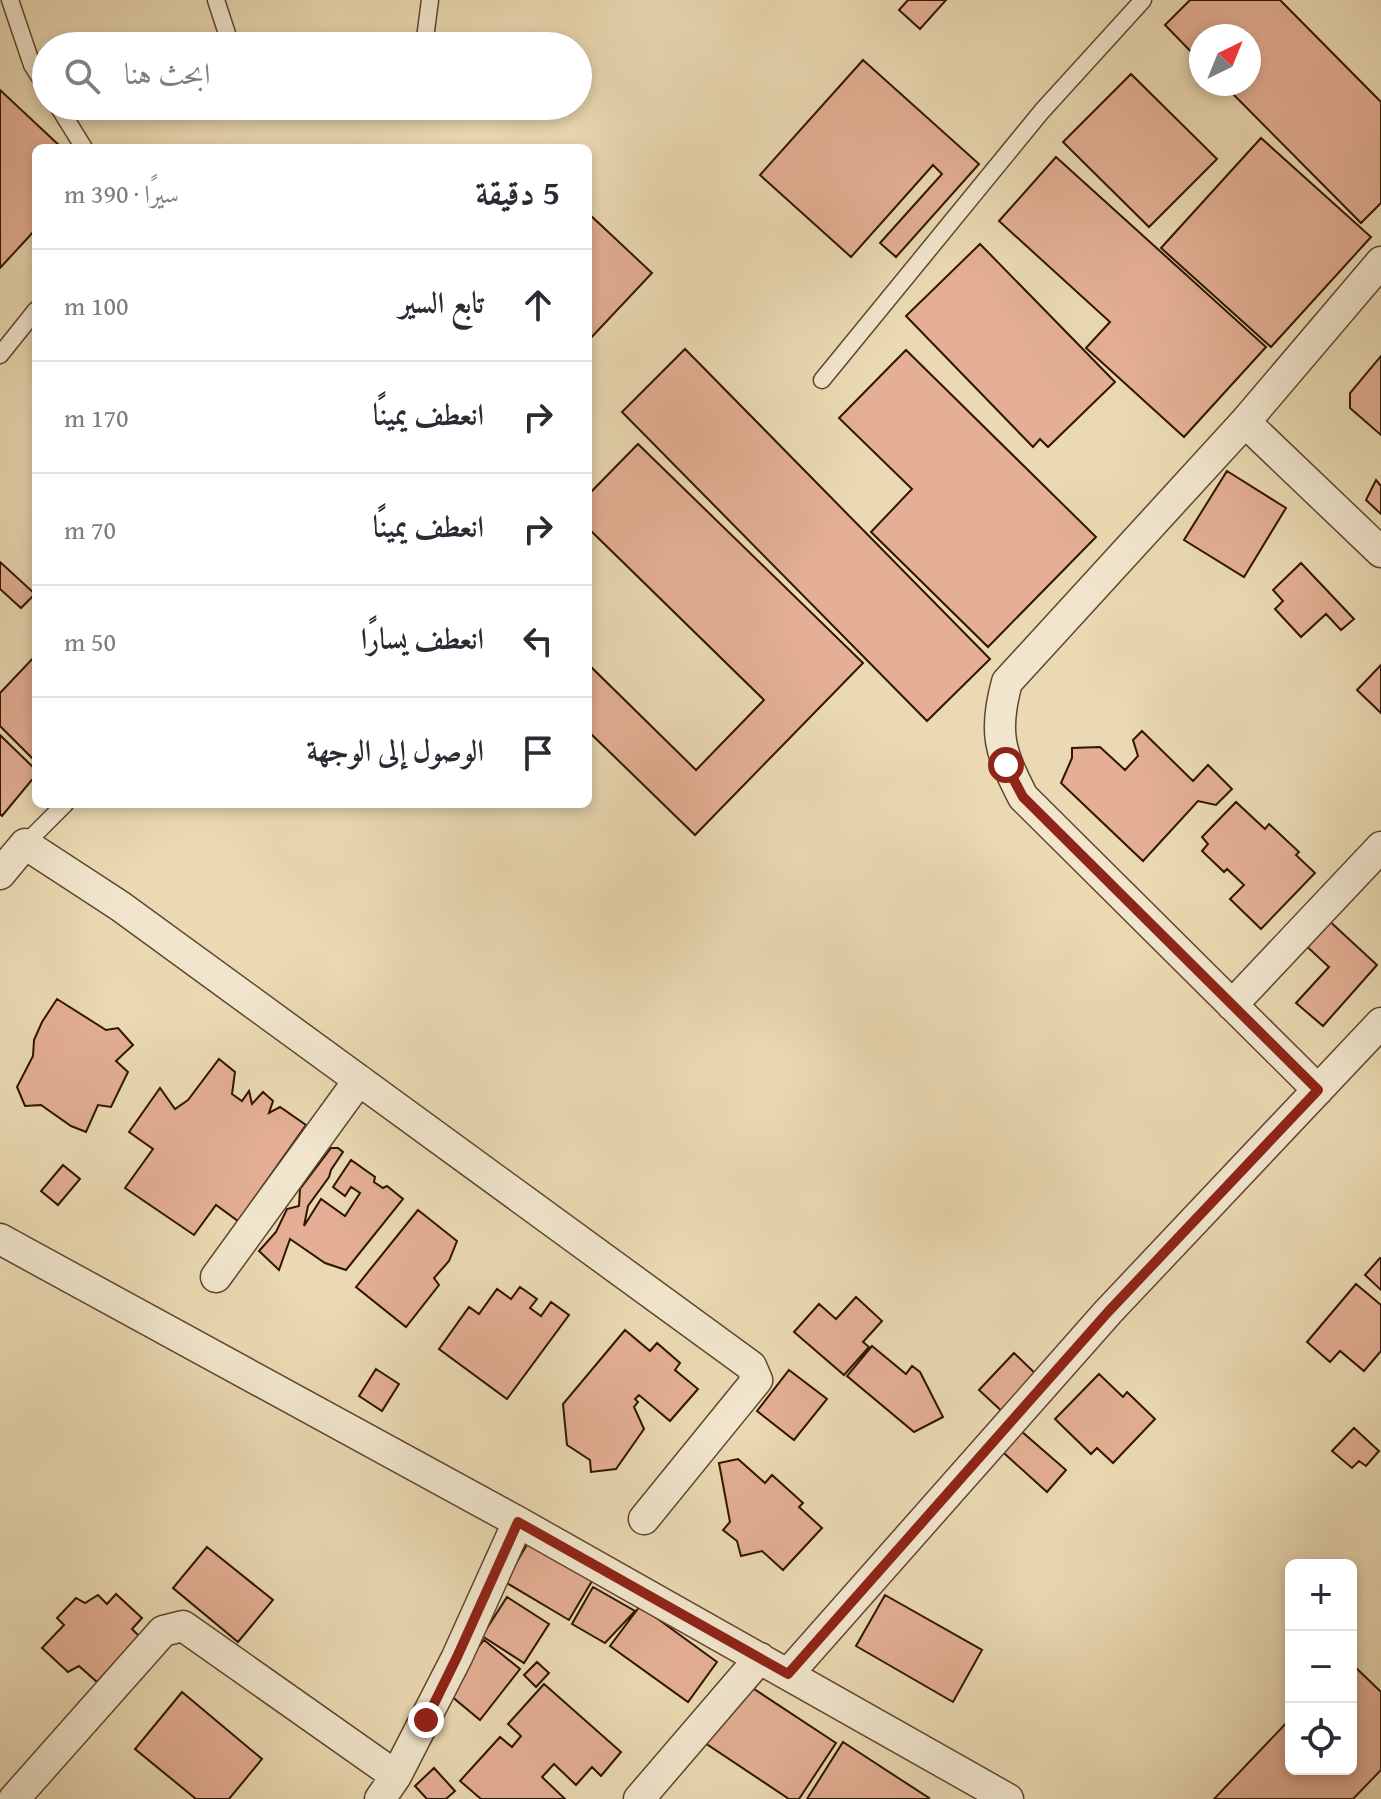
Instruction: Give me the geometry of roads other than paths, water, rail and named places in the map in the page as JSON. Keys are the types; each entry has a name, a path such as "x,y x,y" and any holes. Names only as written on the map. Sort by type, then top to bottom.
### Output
{"street":[{"path":"1318,1090 1023,797 1006,765 999,734 1000,709 1007,682 1245,422 1381,262"},
{"path":"1245,422 1381,552"},
{"path":"0,874 25,844 120,906 751,1366 757,1380 644,1519"},
{"path":"1232,1005 1381,847"},
{"path":"788,1674 1108,1312 1381,1023"},
{"path":"216,1277 359,1080"},
{"path":"0,1239 518,1522 1008,1799"},
{"path":"14,1799 163,1631 183,1626 388,1788 457,1657 518,1522"},
{"path":"639,1799 760,1658"}],"lane":[{"path":"0,11 9,0"},
{"path":"9,0 32,65"},
{"path":"216,0 226,32"},
{"path":"426,32 430,0"},
{"path":"822,380 1042,111 1143,0"},
{"path":"67,120 82,144"},
{"path":"0,355 32,315"},
{"path":"25,844 61,808"}]}
